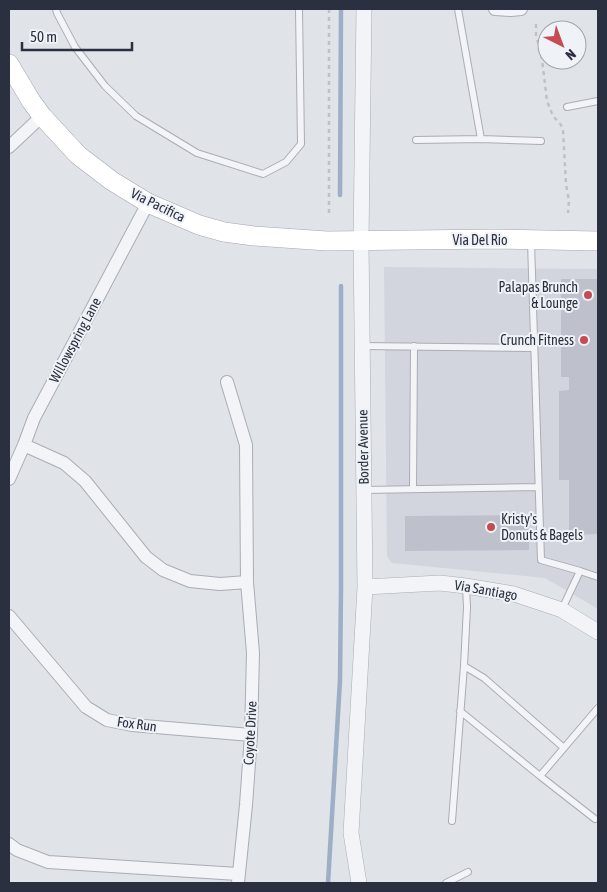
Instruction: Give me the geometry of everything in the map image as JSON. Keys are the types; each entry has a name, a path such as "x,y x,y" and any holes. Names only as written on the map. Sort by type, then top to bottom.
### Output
{"main road":[{"name":"Via Pacifica","path":"9,64 42,116 78,155 112,181 148,203 224,232 327,242 361,241"},
{"name":"Via Del Rio","path":"361,241 495,239 598,241"}],"street":[{"name":"Border Avenue","path":"359,883 350,832 365,587 361,241 364,9"},
{"path":"495,9 521,9"},
{"path":"9,147 42,116"},
{"name":"Willowspring Lane","path":"9,479 34,418 148,203"},
{"name":"Coyote Drive","path":"228,382 246,445 247,582 253,653 251,735 238,879"},
{"path":"24,445 64,464 84,481 146,557 163,570 190,581 220,584 247,582"},
{"name":"Via Santiago","path":"365,587 440,583 514,594 562,610 598,632"},
{"name":"Fox Run","path":"9,616 86,707 108,720 132,725 251,735"},
{"path":"9,844 17,850 48,862 238,879"}],"lane":[{"path":"56,9 76,47 105,86 136,116 197,153 262,174 286,162 301,144 299,9"},
{"path":"458,9 480,139"},
{"path":"566,107 598,101"},
{"path":"416,140 480,139 541,141"},
{"path":"531,240 541,560 598,576"},
{"path":"362,346 534,348"},
{"path":"412,490 414,346"},
{"path":"364,490 538,488"},
{"path":"562,610 580,571"},
{"path":"452,821 464,666 467,607 466,586"},
{"path":"464,666 484,678 564,748"},
{"path":"540,776 598,708"},
{"path":"460,711 594,818"},
{"path":"446,883 468,872"}],"path":[{"path":"329,9 329,213"},
{"path":"536,24 536,36 541,51 547,100 553,116 563,130 566,184 569,201 568,213"}],"shaded area":[{"path":"384,267 598,269 598,609 545,578 392,563 387,556"}],"building":[{"path":"561,279 598,279 598,534 569,535 569,480 559,480 559,391 569,390 569,377 561,377"},
{"path":"529,515 529,550 405,551 405,516"}],"waterway":[{"path":"340,195 341,9"},
{"path":"328,883 340,680 341,286"}],"place":[{"name":"Palapas Brunch & Lounge","path":"588,295"},
{"name":"Crunch Fitness","path":"584,340"},
{"name":"Kristy's Donuts & Bagels","path":"491,527"}]}
